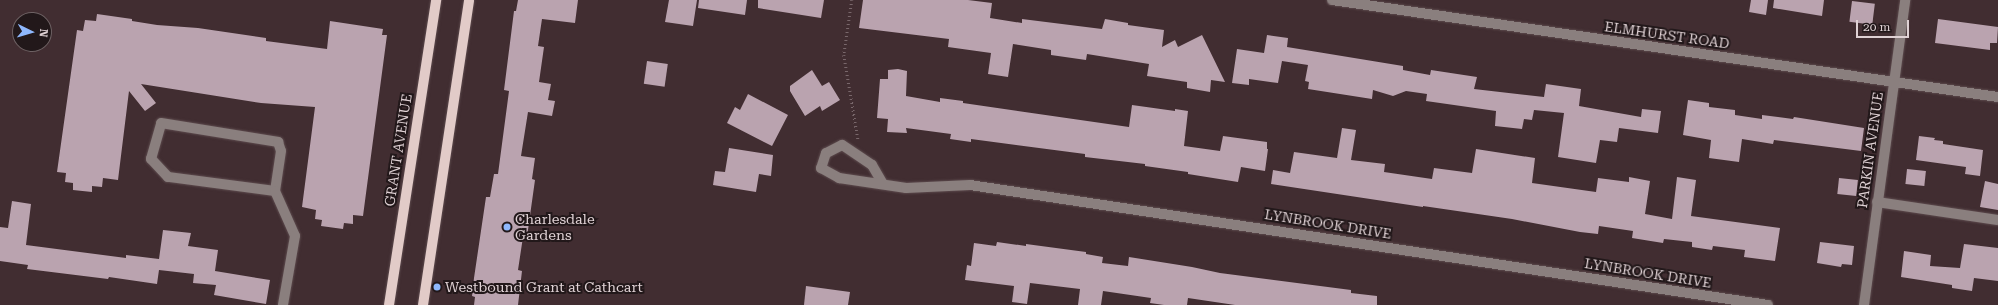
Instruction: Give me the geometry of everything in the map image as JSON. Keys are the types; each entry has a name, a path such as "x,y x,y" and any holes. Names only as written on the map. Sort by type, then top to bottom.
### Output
{"main road":[{"name":"GRANT AVENUE","path":"389,305 436,0"},
{"path":"424,305 469,0"}],"street":[{"name":"ELMHURST ROAD","path":"1332,0 1998,97"},
{"name":"PARKIN AVENUE","path":"1864,305 1906,0"},
{"path":"275,191 168,177 151,159 161,123 278,142 281,151 275,191 295,236 284,305"},
{"name":"LYNBROOK DRIVE","path":"883,184 872,165 842,145 826,153 821,168 839,178 906,188 970,185 1768,305"},
{"path":"1877,202 1998,220"}],"path":[{"path":"852,0 844,55 861,158"}],"building":[{"path":"518,0 578,0 575,23 542,19 538,46 544,47 539,82 551,84 548,100 555,101 552,116 528,112 521,156 535,158 532,179 535,180 527,237 523,237 518,270 522,271 518,305 474,305 475,297 472,296 474,278 486,197 490,197 494,174 498,174 509,91 504,90 514,11 516,11"},
{"path":"669,0 697,0 693,26 665,22"},
{"path":"699,0 747,0 745,15 698,8"},
{"path":"758,0 824,0 821,18 758,8"},
{"path":"863,0 968,0 992,3 990,18 1022,23 1022,19 1102,29 1105,19 1128,23 1128,25 1164,30 1162,47 1175,40 1178,47 1202,35 1225,82 1211,80 1210,92 1187,88 1187,82 1147,76 1149,64 1087,54 1086,60 1051,55 1051,50 1013,44 1008,77 988,74 991,53 948,47 949,39 859,28"},
{"path":"1751,0 1768,0 1766,15 1749,12"},
{"path":"1774,0 1824,0 1822,16 1773,8"},
{"path":"1852,1 1875,4 1872,25 1849,22"},
{"path":"97,14 132,19 132,21 157,25 198,28 266,38 266,41 327,49 330,21 383,29 382,35 387,35 363,216 353,215 353,224 344,223 343,229 321,226 322,220 315,219 316,210 302,207 315,107 261,103 141,84 156,103 145,111 129,91 118,180 103,178 102,187 92,186 92,192 73,190 73,183 65,182 66,173 57,172 77,30 83,31 85,20 96,21"},
{"path":"1938,19 1998,27 1997,43 1990,43 1990,50 1935,43"},
{"path":"1267,35 1288,38 1287,47 1403,66 1403,70 1430,75 1431,70 1477,77 1474,89 1544,97 1546,84 1581,89 1579,106 1641,117 1642,109 1661,111 1658,133 1619,128 1617,142 1600,140 1596,163 1558,157 1564,113 1534,110 1532,120 1524,119 1522,129 1495,126 1496,111 1426,101 1427,94 1406,91 1393,96 1373,90 1372,99 1308,89 1309,82 1305,81 1308,65 1282,61 1278,83 1249,79 1249,85 1232,83 1237,49 1264,53"},
{"path":"647,61 668,64 665,87 644,84"},
{"path":"898,69 907,71 906,96 940,102 940,98 963,101 963,103 1129,127 1132,105 1175,111 1175,109 1188,111 1184,146 1220,151 1223,136 1267,142 1268,149 1265,171 1241,167 1238,182 1188,174 1188,172 1145,166 1145,164 1085,157 1085,154 971,139 971,142 950,139 951,134 906,128 907,133 887,132 888,119 877,118 880,79 888,79 888,70"},
{"path":"812,70 822,86 829,82 840,100 822,111 820,106 805,116 790,91 790,86"},
{"path":"748,94 788,115 772,146 727,123 735,107 740,110"},
{"path":"1688,100 1709,103 1709,107 1735,110 1735,115 1762,119 1762,115 1793,119 1794,117 1864,128 1861,151 1774,140 1773,144 1742,139 1739,162 1709,158 1711,140 1683,135"},
{"path":"1342,128 1356,130 1351,160 1385,164 1384,172 1432,179 1434,168 1472,173 1476,149 1535,158 1532,183 1596,192 1598,178 1629,182 1629,177 1650,181 1645,214 1672,219 1677,177 1696,180 1691,216 1780,228 1775,261 1744,257 1745,250 1713,246 1712,250 1692,247 1692,242 1664,239 1663,243 1632,238 1633,231 1599,226 1598,234 1580,232 1512,219 1271,184 1273,170 1290,173 1294,152 1337,158"},
{"path":"1919,136 1935,138 1934,140 1943,141 1943,144 1983,150 1980,176 1965,174 1966,167 1916,160"},
{"path":"729,148 773,155 771,176 759,174 756,192 713,185 715,171 725,172"},
{"path":"1907,169 1926,171 1924,186 1905,184"},
{"path":"1839,178 1858,180 1856,196 1837,194"},
{"path":"1985,181 1998,184 1998,210 1980,207"},
{"path":"12,201 31,204 26,245 126,258 126,255 159,259 163,230 191,233 188,246 218,250 215,271 270,280 266,304 214,295 216,285 193,283 194,274 159,270 157,284 109,277 108,279 27,269 28,265 0,261 0,227 8,228"},
{"path":"997,242 1026,246 1026,244 1086,252 1086,254 1103,257 1102,263 1128,266 1129,257 1220,273 1351,290 1351,293 1377,296 1377,305 1235,305 1188,298 1187,305 1164,305 1150,303 1151,298 1103,291 1101,305 1078,305 1080,289 1030,283 1027,304 1012,302 1014,286 965,280 967,265 971,266 974,243 996,246"},
{"path":"1820,242 1854,246 1852,265 1842,264 1841,267 1817,263"},
{"path":"1964,244 1998,248 1998,281 1974,278 1972,291 1952,288 1952,285 1901,277 1904,251 1931,255 1930,266 1960,268"},
{"path":"806,286 850,292 848,305 804,305"}],"place":[{"name":"Charlesdale Gardens","path":"507,227"},
{"name":"Westbound Grant at Cathcart","path":"437,287"}]}
